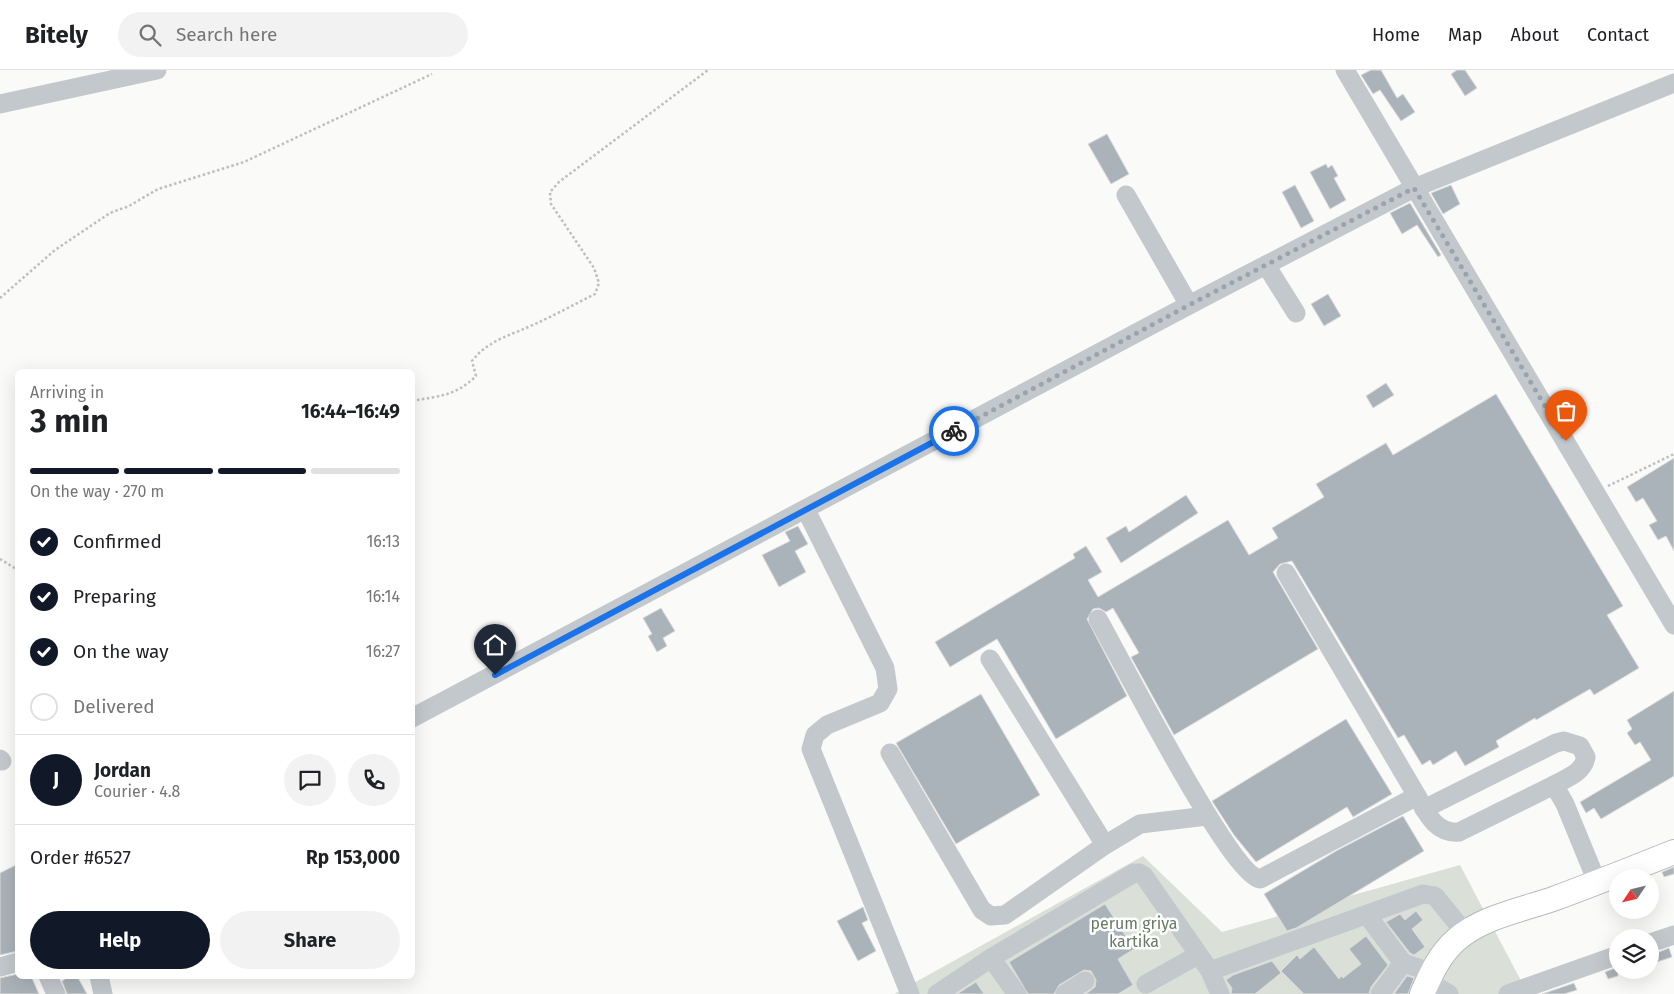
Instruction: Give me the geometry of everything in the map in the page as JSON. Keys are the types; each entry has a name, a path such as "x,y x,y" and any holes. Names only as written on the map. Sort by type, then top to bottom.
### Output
{"main road":[{"path":"1427,982 1443,952 1465,933 1487,921 1674,852"}],"street":[{"path":"0,104 157,70"},
{"path":"1345,70 1596,492 1667,595 1674,625"},
{"path":"415,716 1189,305 1414,188 1674,83"},
{"path":"1126,195 1189,305"},
{"path":"1266,265 1296,313"},
{"path":"806,510 885,668 888,689 880,702 827,725 815,735 811,749 910,994"},
{"path":"1098,619 1207,816 1249,874 1260,879 1420,803 1556,743 1564,741 1580,746 1586,757 1585,764 1579,772 1459,832 1450,833 1440,829 1420,803 1286,573"},
{"path":"990,659 1105,845"},
{"path":"890,753 982,910 991,916 1005,915 1105,845 1140,824 1207,816"},
{"path":"1554,785 1565,804 1597,882"},
{"path":"937,994 991,958 1129,875 1139,873 1160,899 1210,971 1220,994"},
{"path":"1210,971 1423,894 1436,896 1465,933"},
{"path":"1367,915 1403,963 1427,982 1449,994"},
{"path":"1659,940 1674,935"},
{"path":"1146,984 1198,955"},
{"path":"991,958 1017,994"},
{"path":"1508,994 1609,958"},
{"path":"0,967 15,963"},
{"path":"1380,994 1403,963"},
{"path":"49,979 56,994"},
{"path":"100,979 103,994"},
{"path":"1064,994 1085,981"}],"path":[{"path":"415,400 449,394 465,388 476,376 472,361 480,350 493,342 536,324 595,294 599,283 594,268 551,204 550,192 559,182 708,70"},
{"path":"0,298 54,250 110,213 130,206 158,189 244,162 432,74"},
{"path":"1596,492 1674,454"},
{"path":"0,559 15,568"}],"green space":[{"name":"perum griya kartika","path":"1143,856 1222,932 1460,865 1528,994 894,994"}],"building":[{"path":"1371,70 1381,70 1397,98 1403,94 1415,112 1401,121 1380,90 1373,94 1361,75"},
{"path":"1457,70 1465,70 1477,88 1465,96 1451,74"},
{"path":"1107,134 1129,174 1111,184 1088,144"},
{"path":"1326,164 1328,168 1332,165 1338,176 1334,178 1346,200 1330,209 1310,172"},
{"path":"1295,185 1314,221 1301,228 1282,192"},
{"path":"1451,185 1460,204 1443,214 1431,193"},
{"path":"1410,203 1441,255 1438,257 1417,225 1402,234 1390,213"},
{"path":"1328,294 1341,316 1324,326 1311,304"},
{"path":"1386,383 1394,395 1373,408 1366,396"},
{"path":"1496,394 1623,606 1607,615 1639,668 1594,695 1590,689 1536,720 1535,718 1496,741 1499,747 1465,766 1456,751 1433,765 1430,760 1422,765 1404,735 1398,738 1292,561 1280,564 1273,572 1318,649 1174,735 1131,657 1139,653 1113,608 1106,612 1099,608 1093,609 1087,619 1127,696 1056,739 997,639 950,667 935,642 1075,558 1073,554 1086,546 1102,572 1088,580 1098,597 1228,520 1249,555 1278,538 1272,528 1324,497 1316,484 1386,443 1393,455"},
{"path":"1674,458 1674,551 1666,536 1658,540 1649,525 1657,521 1643,498 1636,502 1627,487"},
{"path":"1186,495 1198,513 1121,563 1106,538 1126,526 1129,532"},
{"path":"798,526 808,544 795,551 806,572 779,587 762,555 790,541 785,532"},
{"path":"661,608 675,631 663,638 667,646 657,652 648,636 652,634 643,618"},
{"path":"1674,691 1674,776 1601,819 1594,808 1586,813 1580,802 1651,760 1640,742 1635,745 1627,733 1632,729 1627,720"},
{"path":"981,694 1040,795 956,844 896,743"},
{"path":"1346,719 1392,794 1353,817 1347,807 1256,862 1234,835 1212,801"},
{"path":"1403,816 1424,851 1296,928 1287,931 1264,894 1336,851"},
{"path":"15,866 15,952 0,955 0,873"},
{"path":"1674,867 1674,874 1664,877 1662,872"},
{"path":"1105,904 1134,949 1118,959 1133,985 1118,994 1086,994 1095,987 1096,980 1091,971 1084,970 1059,985 1054,994 1028,994 1009,962"},
{"path":"863,907 868,920 862,923 876,951 858,961 837,921"},
{"path":"1416,911 1423,920 1412,929 1425,947 1414,955 1410,953 1386,922 1400,914 1405,920"},
{"path":"1366,936 1388,965 1371,987 1369,994 1304,994 1281,971 1297,955 1300,959 1314,947 1339,979 1341,976 1343,978 1361,964 1349,949"},
{"path":"1669,948 1672,957 1659,961 1659,952"},
{"path":"1272,961 1281,973 1255,994 1231,994 1232,988 1226,980 1233,975"},
{"path":"1609,970 1609,979 1608,979 1605,972"},
{"path":"15,975 15,979 32,979 39,994 0,994 0,978"},
{"path":"1407,976 1414,978 1408,994 1394,994"},
{"path":"65,979 79,979 87,994 67,994 62,981"},
{"path":"976,982 984,994 957,994"},
{"path":"1574,983 1577,990 1564,994 1542,994"}],"way so far":[{"path":"954,431 1189,305 1414,188 1566,441"}],"route":[{"path":"495,675 954,431"}]}
